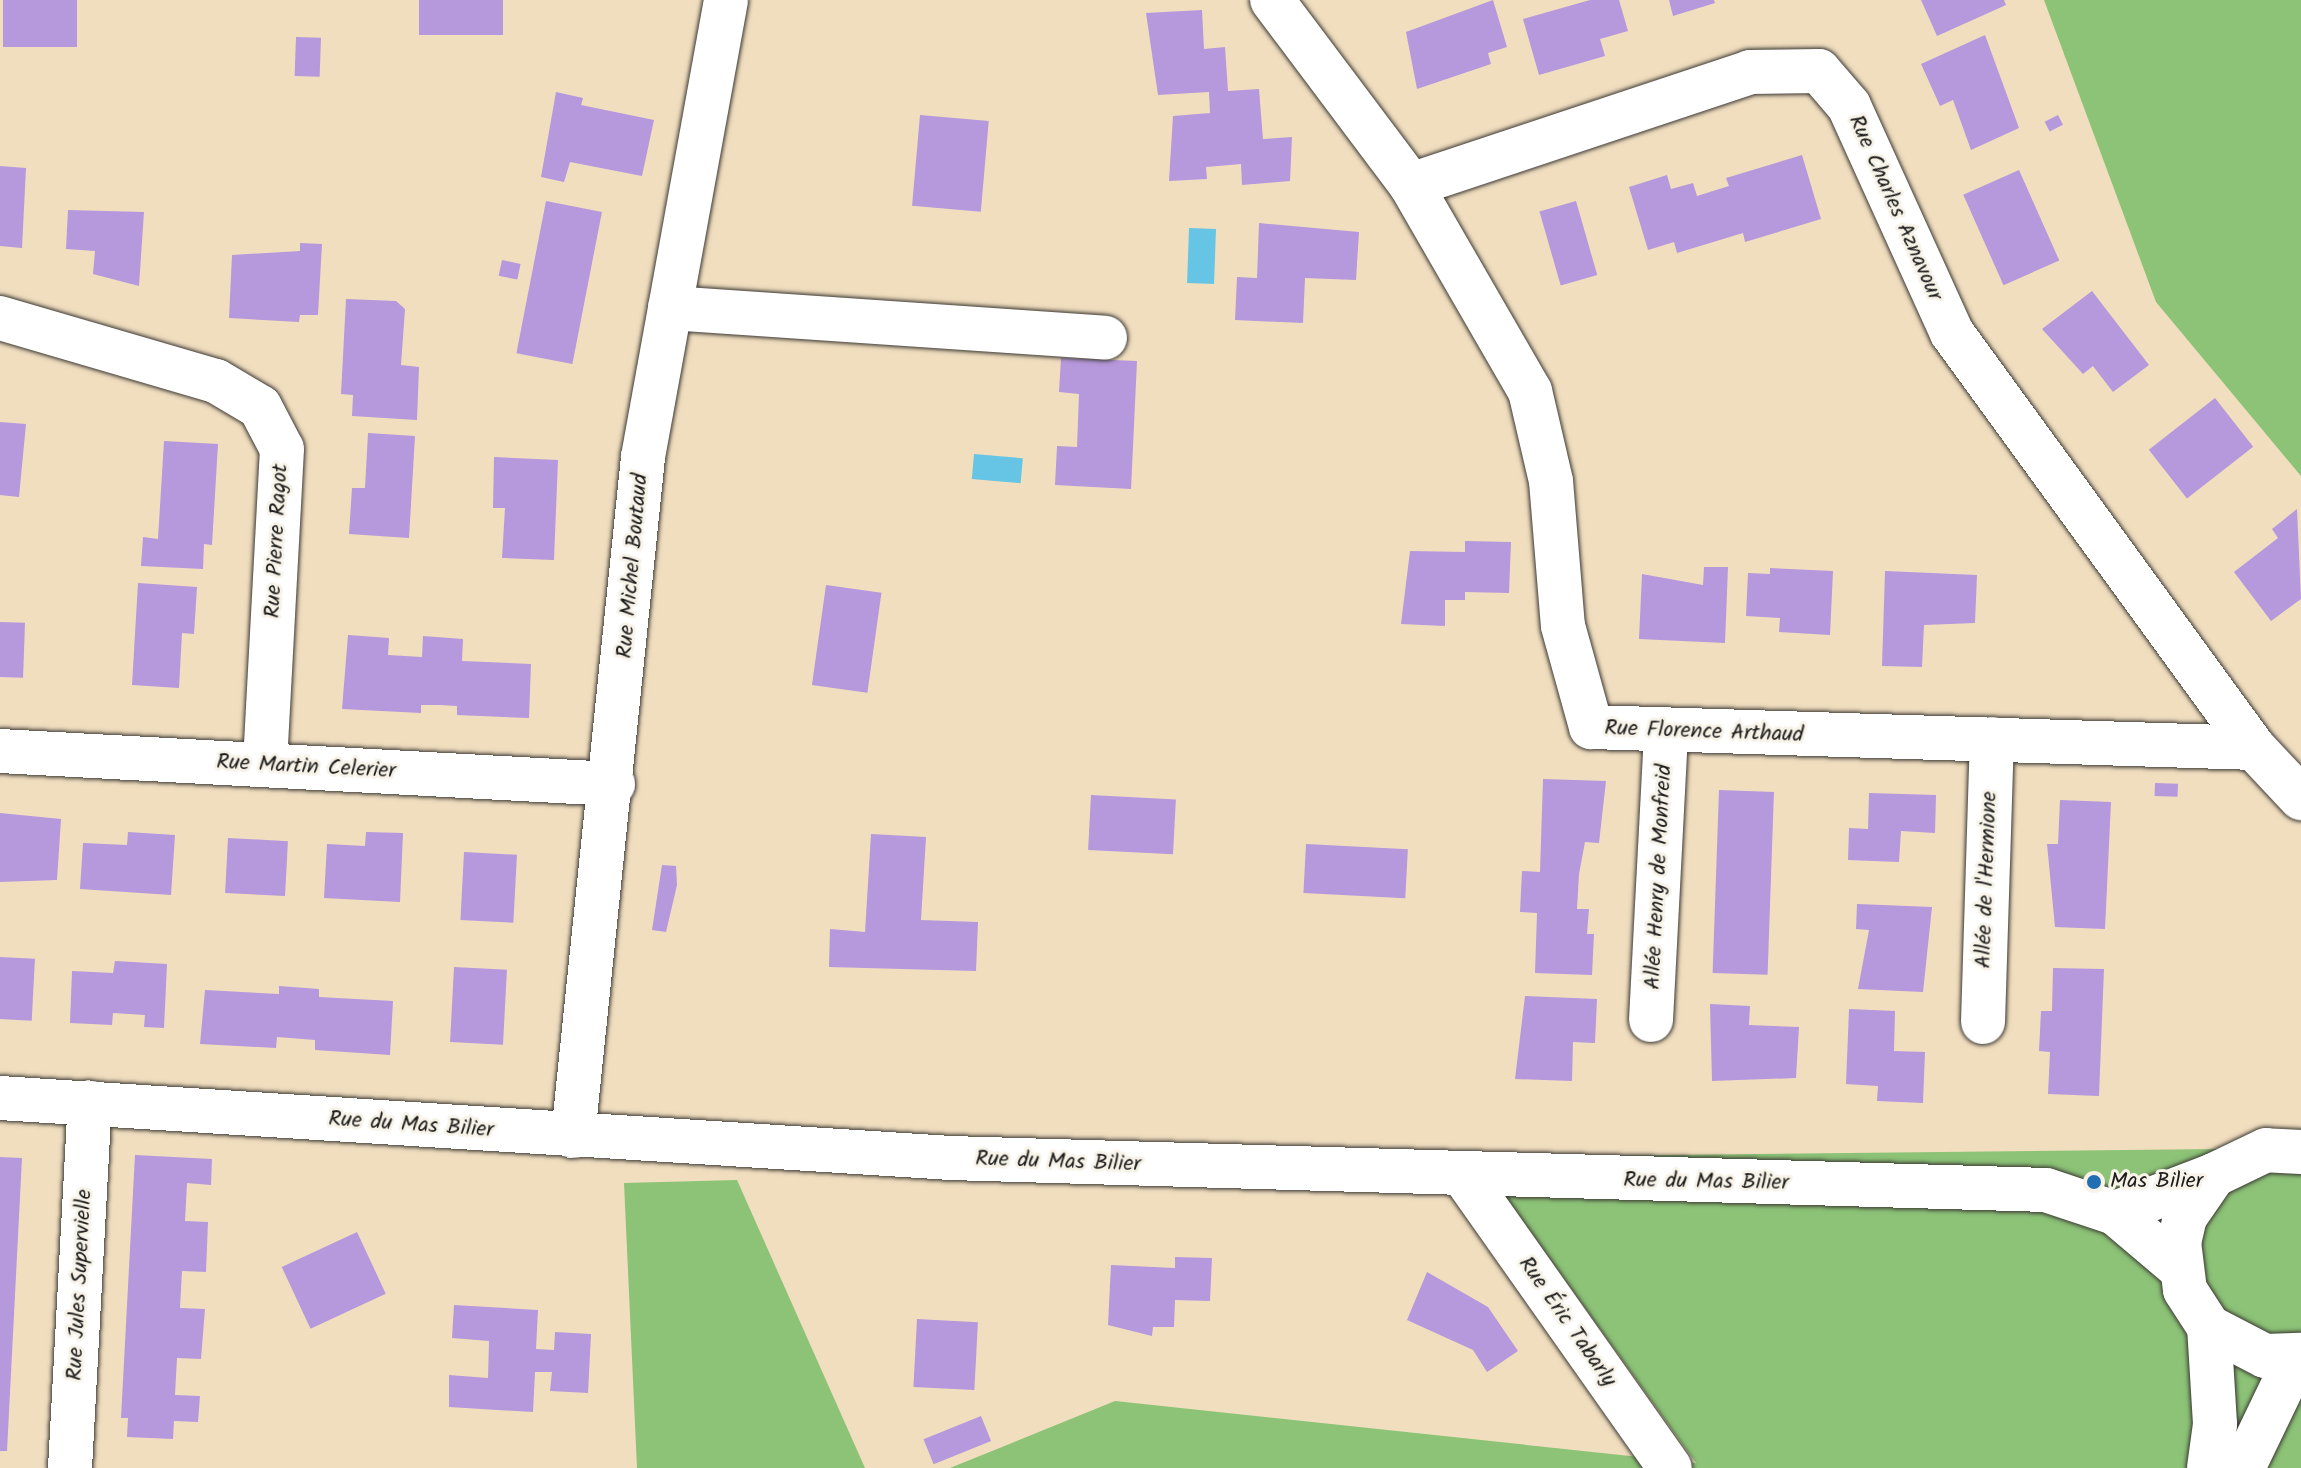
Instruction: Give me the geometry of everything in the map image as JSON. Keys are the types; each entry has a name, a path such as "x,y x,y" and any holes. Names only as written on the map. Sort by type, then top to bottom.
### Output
{"street":[{"name":"Rue Michel Boutaud","path":"573,1136 613,784 643,457 726,0"},
{"path":"1272,0 1411,185"},
{"name":"Rue Charles Aznavour","path":"1411,185 1750,72 1819,71 1849,106 1952,333 2254,748 2301,798"},
{"name":"Rue Florence Arthaud","path":"1411,185 1530,391 1551,481 1563,626 1591,727 1666,733 2254,748"},
{"path":"670,308 1105,338"},
{"name":"Rue Pierre Ragot","path":"0,318 216,381 260,407 282,449 265,765"},
{"name":"Allée Henry de Monfreid","path":"1651,1020 1666,733"},
{"name":"Allée de l'Hermione","path":"1983,1022 1992,739"},
{"name":"Rue Martin Celerier","path":"0,751 613,784"},
{"name":"Rue du Mas Bilier","path":"0,1098 573,1136 1464,1176 2046,1190 2115,1213"},
{"name":"Rue Jules Supervielle","path":"70,1468 90,1103"},
{"path":"2209,1468 2215,1424 2209,1327 2180,1268 2115,1213 2214,1175 2266,1150 2301,1152"},
{"path":"2180,1268 2185,1217 2214,1175"},
{"name":"Rue Éric Tabarly","path":"1464,1176 1670,1468"},
{"path":"2209,1327 2235,1346 2299,1356 2243,1468"}],"green space":[{"path":"2044,0 2301,0 2301,476 2156,302"},
{"path":"2301,1148 2301,1468 950,1468 1115,1401 1696,1463 1477,1157"},
{"path":"737,1180 865,1468 637,1468 624,1183"}],"water":[{"path":"1189,228 1216,229 1214,284 1187,283"},
{"path":"974,454 1023,458 1021,483 972,479"}],"building":[{"path":"3,0 77,0 77,47 3,47"},
{"path":"419,0 503,0 503,35 419,35"},
{"path":"1493,0 1507,47 1488,53 1491,64 1417,89 1406,32"},
{"path":"1590,0 1619,0 1628,31 1600,39 1605,56 1539,75 1523,19"},
{"path":"1669,0 1714,0 1715,3 1673,16"},
{"path":"1921,0 2004,0 2006,5 1937,36"},
{"path":"1202,10 1204,49 1225,47 1228,91 1259,89 1263,139 1292,137 1290,181 1242,185 1241,164 1206,167 1207,179 1169,181 1173,116 1210,113 1209,92 1158,95 1146,13"},
{"path":"1985,35 2019,128 1971,150 1953,100 1940,106 1921,64"},
{"path":"296,37 321,38 320,77 295,76"},
{"path":"556,92 583,98 581,105 654,120 642,176 570,162 564,182 541,177"},
{"path":"920,115 989,121 981,212 912,206"},
{"path":"2058,115 2063,125 2050,132 2045,122"},
{"path":"1802,155 1821,219 1745,242 1743,233 1677,253 1674,242 1648,250 1629,187 1667,175 1671,189 1693,183 1697,196 1729,186 1726,178"},
{"path":"0,166 26,168 22,248 0,246"},
{"path":"2019,170 2059,260 2004,285 1963,195"},
{"path":"546,201 602,212 572,364 516,353"},
{"path":"1576,201 1597,275 1561,285 1539,211"},
{"path":"68,210 144,212 139,286 93,274 95,251 66,249"},
{"path":"1259,223 1359,232 1356,280 1305,278 1303,323 1235,320 1237,277 1257,278"},
{"path":"300,243 322,244 318,315 300,315 299,322 229,318 232,255 300,251"},
{"path":"502,260 521,264 517,280 499,276"},
{"path":"2092,291 2149,365 2113,392 2093,366 2083,374 2042,329"},
{"path":"346,299 396,301 405,309 401,365 419,367 417,420 352,416 353,395 341,394"},
{"path":"1061,358 1137,361 1131,489 1055,485 1057,446 1077,447 1079,394 1059,392"},
{"path":"2215,398 2253,447 2187,499 2149,450"},
{"path":"0,422 26,424 19,497 0,495"},
{"path":"368,433 415,436 409,538 349,534 352,488 365,488"},
{"path":"164,441 218,444 212,545 204,544 203,569 141,566 143,537 158,539"},
{"path":"494,457 558,460 554,560 502,558 505,508 493,508"},
{"path":"2297,509 2301,599 2271,621 2234,572 2278,538 2272,529"},
{"path":"1465,541 1511,542 1509,593 1465,592 1465,600 1445,600 1445,626 1401,624 1410,551 1465,552"},
{"path":"1704,567 1728,567 1725,643 1639,639 1642,574 1703,585"},
{"path":"1770,568 1833,571 1830,635 1779,632 1780,618 1746,616 1748,573 1770,574"},
{"path":"1885,571 1977,575 1975,623 1924,625 1922,667 1882,666"},
{"path":"138,583 197,587 194,634 182,633 179,688 132,685"},
{"path":"826,585 881,593 867,693 812,685"},
{"path":"0,622 25,623 23,678 0,677"},
{"path":"348,635 389,638 388,655 422,657 423,636 463,639 462,661 531,664 529,718 457,715 457,706 440,705 421,705 421,713 342,709"},
{"path":"1543,779 1606,781 1599,843 1585,842 1579,874 1577,909 1589,909 1587,934 1594,934 1592,975 1535,973 1537,913 1520,912 1522,871 1540,872"},
{"path":"2155,783 2178,784 2178,797 2155,796"},
{"path":"1719,790 1774,792 1768,975 1713,973"},
{"path":"1869,793 1936,795 1935,833 1901,831 1899,862 1848,860 1849,828 1868,829"},
{"path":"1091,795 1176,799 1173,854 1088,850"},
{"path":"2060,800 2111,802 2105,929 2055,927 2047,844 2058,844"},
{"path":"0,813 61,819 57,880 0,882"},
{"path":"128,832 175,835 171,895 80,889 83,843 127,845"},
{"path":"366,832 403,833 400,902 324,898 327,844 365,846"},
{"path":"871,834 926,837 921,920 978,922 976,971 829,967 830,929 865,932"},
{"path":"228,838 288,841 285,896 225,893"},
{"path":"1306,844 1408,849 1405,898 1303,893"},
{"path":"464,852 517,855 513,923 460,920"},
{"path":"662,865 676,866 677,885 666,932 652,930"},
{"path":"1857,904 1932,907 1923,992 1858,989 1869,930 1856,929"},
{"path":"0,957 35,959 32,1021 0,1019"},
{"path":"115,961 167,964 164,1028 144,1027 145,1015 113,1013 112,1025 70,1023 72,971 113,973"},
{"path":"454,967 507,970 503,1045 450,1042"},
{"path":"2053,968 2104,969 2099,1096 2048,1094 2050,1052 2039,1051 2041,1011 2052,1011"},
{"path":"279,986 319,989 319,997 393,1001 390,1055 315,1050 315,1040 277,1037 276,1048 200,1044 205,990 279,994"},
{"path":"1525,996 1597,999 1595,1043 1573,1042 1572,1081 1515,1079"},
{"path":"1710,1004 1750,1006 1749,1025 1799,1027 1796,1078 1712,1081"},
{"path":"1849,1009 1895,1011 1894,1051 1925,1052 1923,1103 1877,1101 1878,1086 1846,1084"},
{"path":"135,1155 212,1159 211,1185 187,1183 185,1221 208,1222 206,1272 182,1271 180,1308 205,1309 201,1359 177,1358 175,1395 200,1396 198,1422 174,1421 173,1439 127,1437 128,1418 121,1418"},
{"path":"0,1157 22,1158 7,1451 0,1451"},
{"path":"357,1232 386,1294 311,1329 282,1267"},
{"path":"1175,1257 1212,1258 1210,1301 1175,1300 1174,1327 1153,1327 1152,1336 1108,1325 1111,1265 1175,1268"},
{"path":"1427,1272 1488,1307 1518,1351 1487,1372 1473,1350 1407,1320"},
{"path":"454,1305 538,1310 536,1349 554,1350 555,1332 591,1334 588,1393 550,1391 552,1372 535,1372 533,1412 449,1407 449,1375 488,1378 489,1341 452,1338"},
{"path":"917,1319 978,1322 974,1390 913,1387"},
{"path":"981,1416 991,1441 934,1464 924,1439"}],"place":[{"name":"Mas Bilier","path":"2094,1182"}]}
